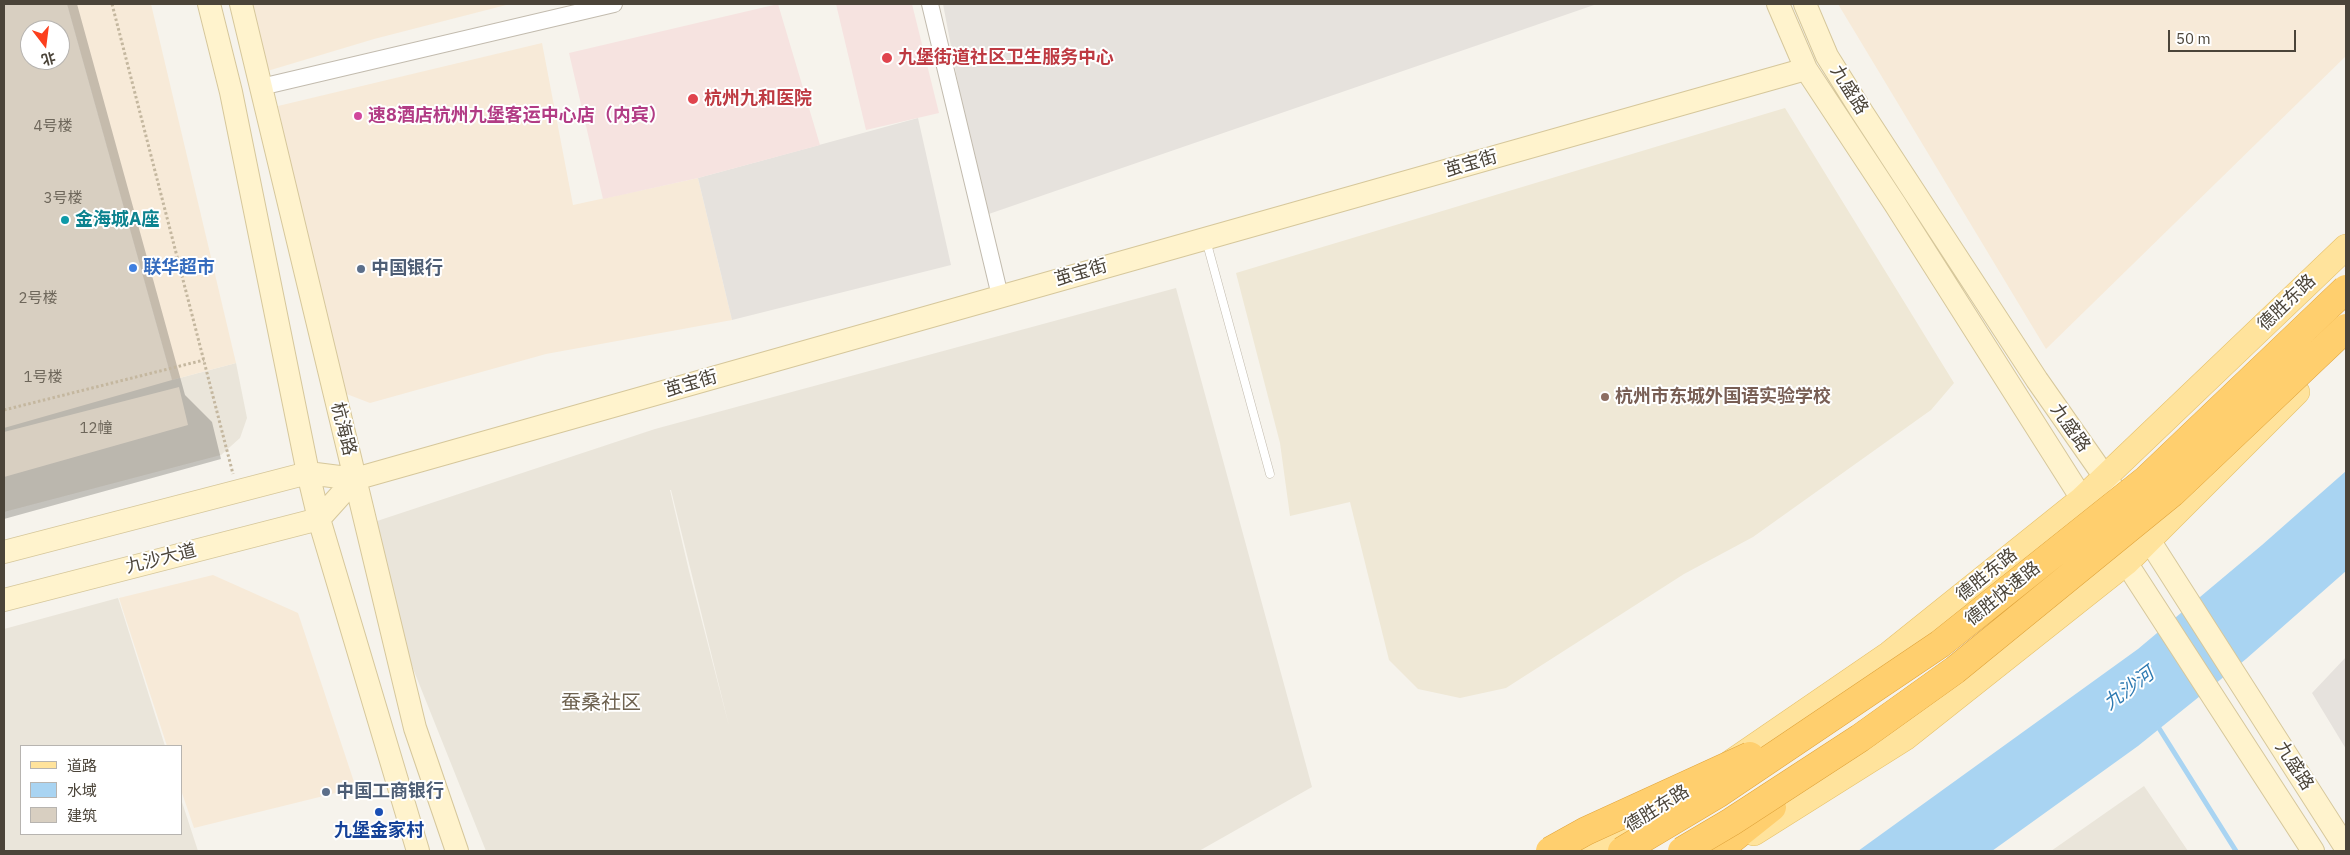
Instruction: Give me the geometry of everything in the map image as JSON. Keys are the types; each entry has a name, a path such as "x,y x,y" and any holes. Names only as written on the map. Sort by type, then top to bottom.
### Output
{"highway":[{"name":"德胜快速路","path":"1622,851 1719,792 1940,644 2147,480 2346,289"},
{"name":"德胜快速路","path":"1682,851 1731,822 1860,738 1955,670 2172,493 2346,328"},
{"path":"1550,851 1586,832 1824,722"},
{"path":"1717,851 1860,738"}],"main road":[{"name":"德胜东路","path":"1588,851 1736,760 1889,654 2081,500 2346,247"},
{"path":"1724,851 1905,738 2127,562 2346,343"}],"street":[{"path":"208,4 231,92 308,474 319,519 418,851"},
{"name":"杭海路","path":"240,4 415,728 457,851"},
{"path":"260,87 556,10 614,4"},
{"path":"930,4 1000,296"},
{"name":"九盛路","path":"1778,4 1806,69 1895,204 2081,500 2127,562 2313,851"},
{"name":"九盛路","path":"1805,4 1827,56 1840,77 2037,380 2149,540 2346,848"},
{"name":"茧宝街","path":"355,479 1806,69"},
{"path":"4,552 308,474 355,479"},
{"path":"319,519 355,479"},
{"name":"九沙大道","path":"4,600 319,519"}],"lane":[{"path":"1205,238 1270,474"}],"path":[{"path":"112,4 237,491"},
{"path":"4,410 204,360"}],"shaded area":[{"name":"金海城A座","path":"4,4 67,4 172,380 236,363 247,418 240,438 221,455 4,512"},
{"path":"67,4 151,4 236,363 172,380"},
{"path":"236,4 510,4 374,39 254,75"},
{"name":"杭州九和医院","path":"778,4 820,145 698,178 603,199 569,53"},
{"name":"九堡街道社区卫生服务中心","path":"836,4 912,4 939,113 866,130"},
{"path":"943,4 1594,4 1594,5 983,216"},
{"path":"1838,4 2346,4 2346,56 2046,349"},
{"path":"542,43 573,205 698,178 732,320 546,354 370,403 344,393 325,324 278,106"},
{"name":"杭州市东城外国语实验学校","path":"1785,108 1954,383 1931,410 1753,537 1684,574 1506,688 1460,698 1418,689 1389,660 1350,502 1290,516 1280,443 1236,273"},
{"path":"918,118 951,265 732,320 698,178"},
{"path":"1176,288 1312,787 1199,851 486,851 406,651 368,524 655,429","holes":["671,490 729,726 689,571"]},
{"path":"213,575 298,613 356,788 194,828 182,793 182,745 167,745 119,598"},
{"path":"118,598 165,745 20,745 20,835 182,835 182,802 198,851 4,851 4,629"},
{"path":"2346,657 2346,749 2312,693"},
{"path":"2144,786 2188,851 2051,851"}],"water":[{"name":"九沙河","path":"2346,471 2346,571 2246,659 2138,746 1992,851 1858,851 2138,649 2262,545"}],"building":[{"name":"金海城A座","path":"4,4 67,4 172,380 4,428"},
{"path":"179,387 188,425 4,477 4,432"}],"waterway":[{"path":"2157,725 2236,851"}],"place":[{"name":"九堡街道社区卫生服务中心","path":"887,58"},
{"name":"杭州九和医院","path":"693,99"},
{"name":"速8酒店杭州九堡客运中心店（内宾）","path":"358,116"},
{"name":"金海城A座","path":"65,220"},
{"name":"联华超市","path":"133,268"},
{"name":"中国银行","path":"361,269"},
{"name":"杭州市东城外国语实验学校","path":"1605,397"},
{"name":"中国工商银行","path":"326,792"},
{"name":"九堡金家村","path":"379,812"}],"district":[{"name":"蚕桑社区","path":"601,703"}]}
